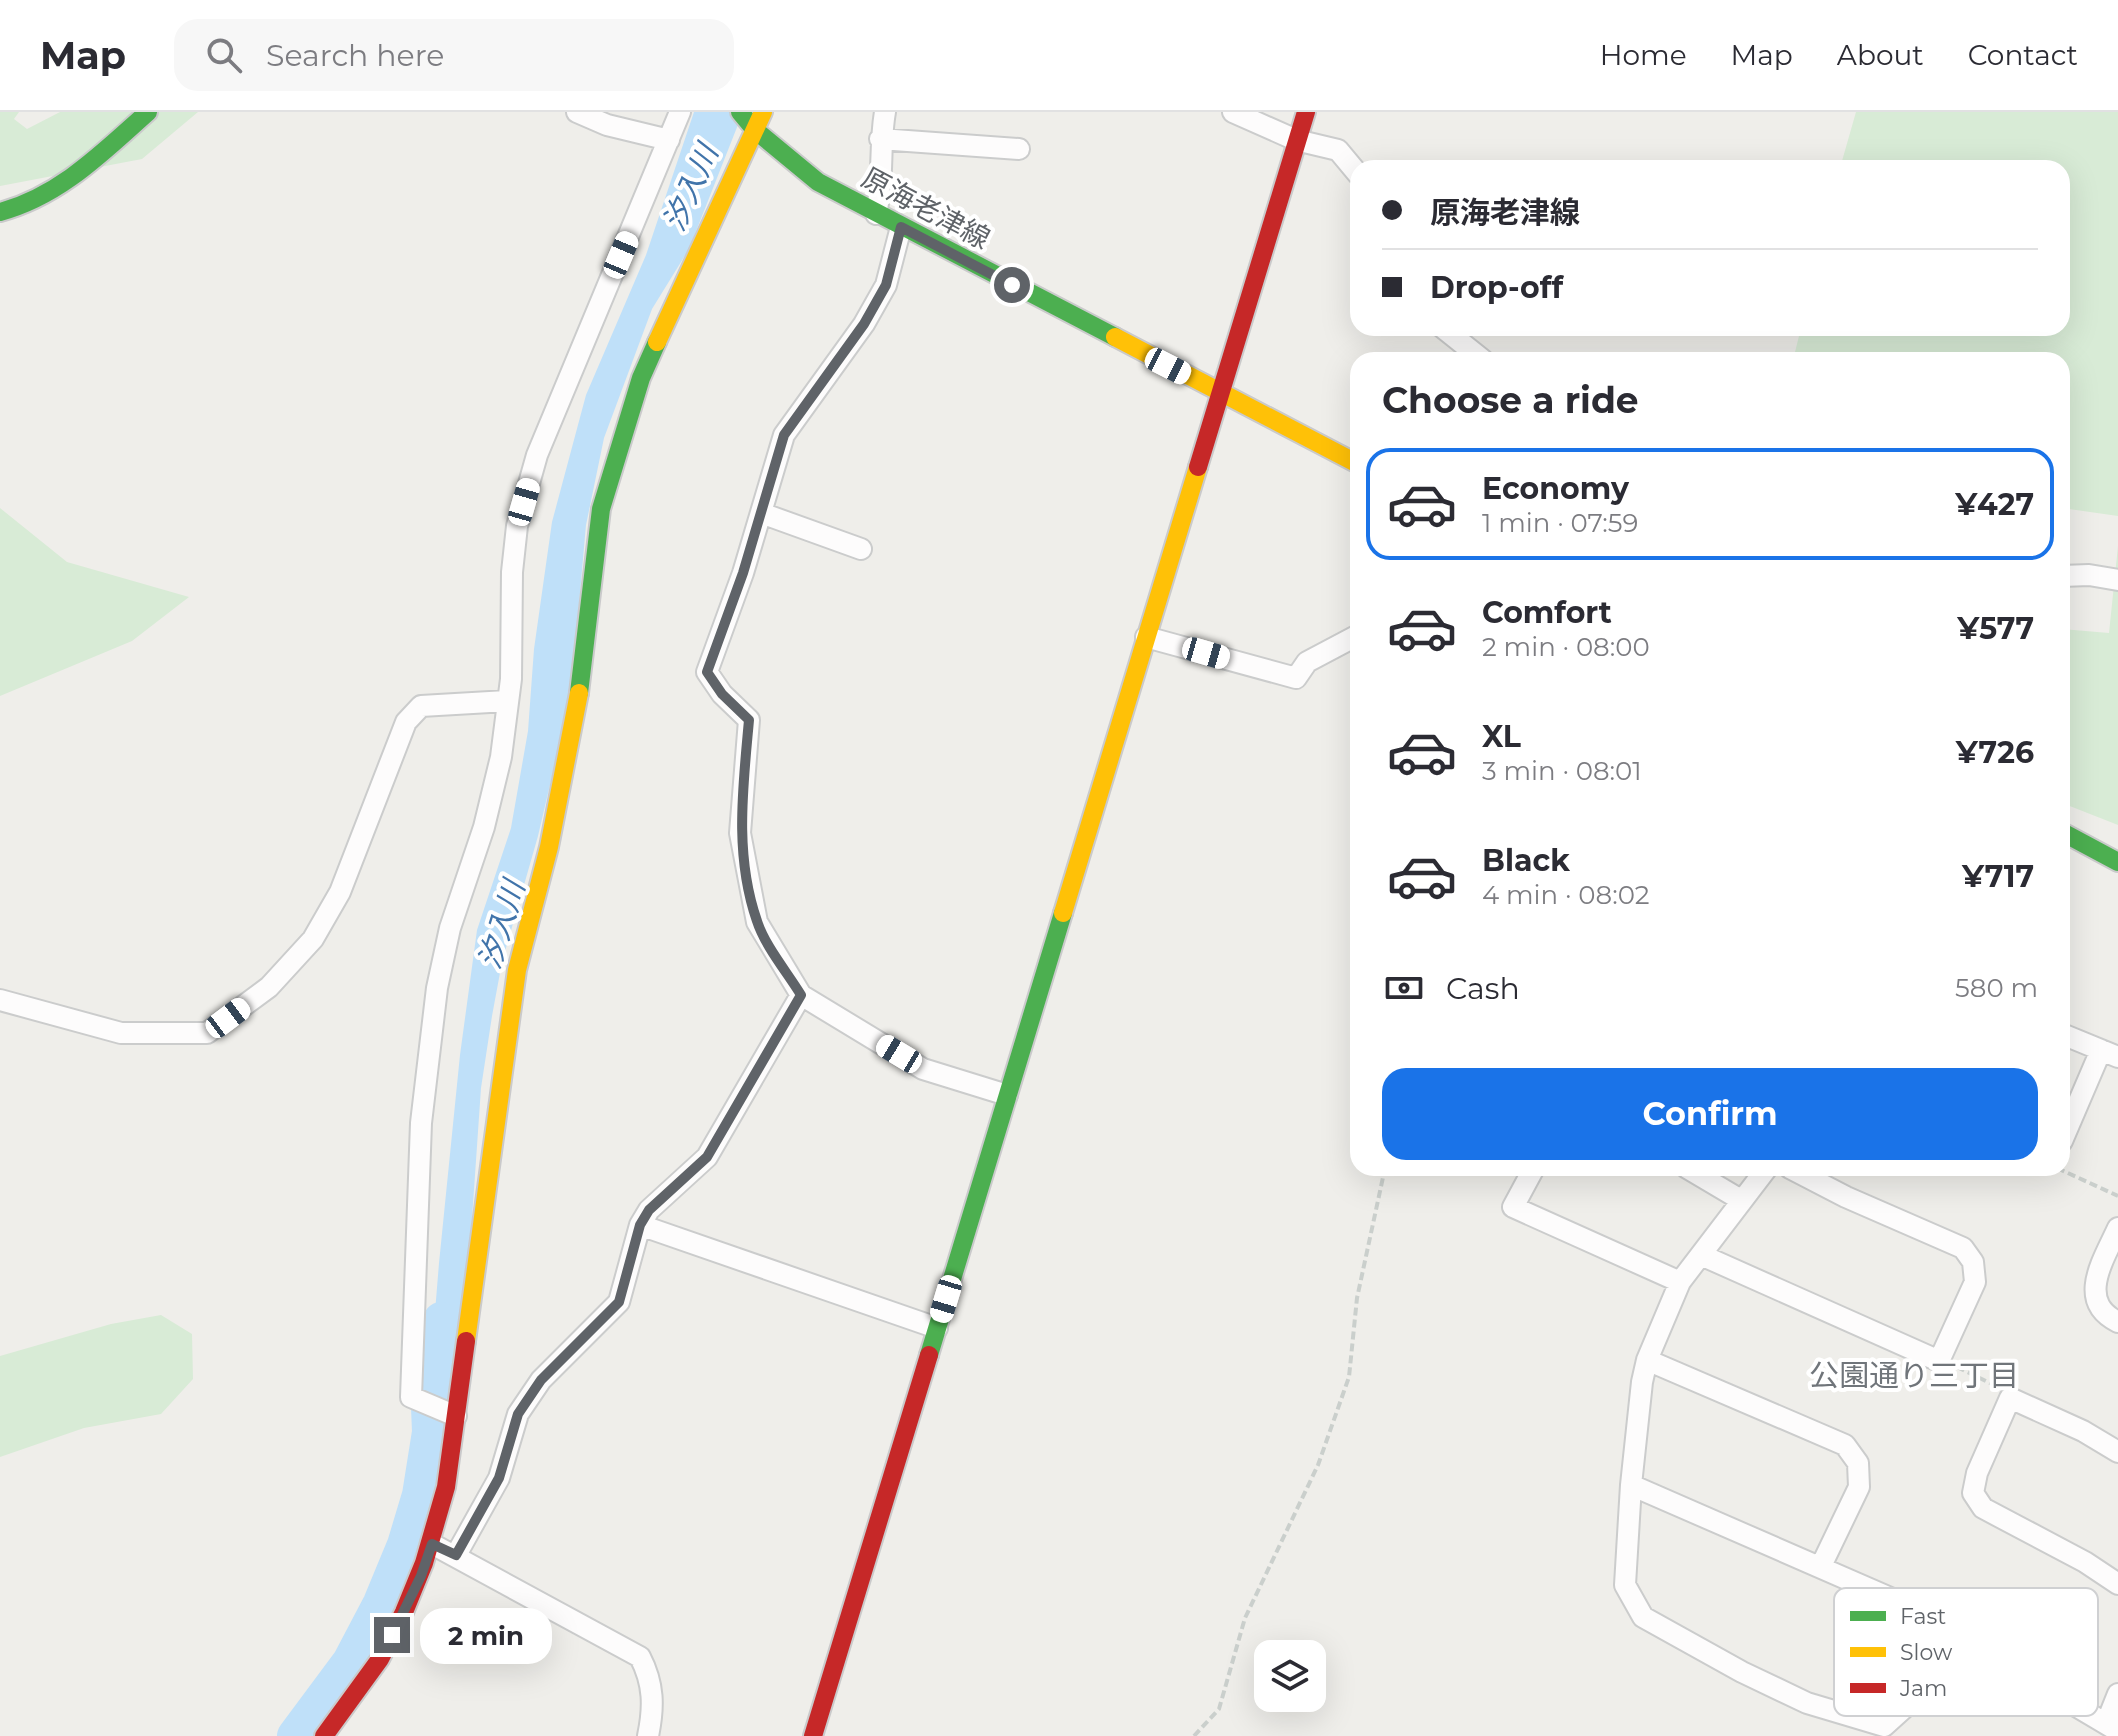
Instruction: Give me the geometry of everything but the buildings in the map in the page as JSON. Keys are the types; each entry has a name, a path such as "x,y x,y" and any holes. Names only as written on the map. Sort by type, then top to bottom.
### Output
{"street":[{"path":"0,212 50,191 148,112"},
{"path":"577,112 607,125 669,140"},
{"path":"456,1416 411,1397 421,1123 437,988 450,928 484,827 501,757 511,679 512,572 517,526 537,455 680,112"},
{"path":"876,214 882,188 880,139 885,112"},
{"path":"1233,112 1296,140 1338,150 1350,164"},
{"path":"813,1736 1306,112"},
{"path":"324,1736 366,1682 421,1576 432,1544 446,1487 517,970 549,847 576,716 601,509 641,378 752,119"},
{"name":"原海老津線","path":"752,119 818,182 1350,460"},
{"path":"880,139 1019,149"},
{"path":"901,227 886,285 864,324 784,435 707,672 722,694 749,720 740,833 757,922 801,995 923,1069 1007,1095"},
{"path":"1453,336 1473,352"},
{"path":"761,513 861,549"},
{"path":"2070,576 2118,580"},
{"path":"1146,637 1296,678 1307,662 1350,639"},
{"path":"0,1000 121,1033 207,1033 269,987 313,939 340,892 406,722 421,706 507,701"},
{"path":"2070,836 2118,862"},
{"path":"456,1555 499,1478 518,1414 541,1380 619,1302 640,1225 649,1210 707,1157 801,995"},
{"path":"2070,1037 2110,1053 2070,1126"},
{"path":"1530,1176 1513,1207 1680,1282"},
{"path":"1700,1176 1741,1200"},
{"path":"1760,1176 1680,1282 1647,1360 1631,1485 1625,1585 1643,1617 1807,1703 1834,1711"},
{"path":"1701,1255 1939,1361 1975,1282 1973,1262 1963,1248 1805,1176"},
{"path":"640,1225 937,1328"},
{"path":"2118,1228 2094,1293 2104,1315 2118,1322"},
{"path":"1647,1360 1845,1445 1858,1463 1859,1487 1821,1566"},
{"path":"2118,1452 2083,1431 2010,1398 1977,1473 1973,1493 1983,1508 2085,1562 2118,1584"},
{"path":"1631,1485 1869,1588"},
{"path":"432,1544 640,1657 654,1703 648,1736"},
{"path":"2094,1716 2112,1727 2118,1694"},
{"path":"1851,1716 1884,1726 1895,1716"}],"path":[{"path":"2070,1174 2118,1196"},
{"path":"1194,1736 1219,1709 1245,1618 1318,1465 1349,1377 1357,1298 1383,1176"},
{"path":"1939,1361 2001,1388 2010,1398"}],"green space":[{"path":"0,112 19,112 14,119 27,129 60,112 198,112 142,159 0,186"},
{"path":"1856,112 2118,112 2118,516 2070,509 2070,352 1795,352 1799,336 2070,336 2070,160 1842,160"},
{"path":"0,508 67,562 189,597 132,641 0,696"},
{"path":"2118,546 2118,825 2070,806 2070,630 2109,633"},
{"path":"161,1315 192,1334 193,1379 161,1414 84,1428 0,1457 0,1356 111,1324"}],"water":[{"name":"汐入川","path":"694,112 743,112 689,249 652,309 604,438 586,525 571,695 538,836 502,962 492,1016 481,1088 471,1233 452,1405 436,1400 433,1337 460,1055 477,930 511,828 528,731 534,649 552,522 586,395 646,255"}],"waterway":[{"name":"汐入川","path":"295,1736 350,1662 381,1603 405,1545 420,1495 430,1432 429,1407 441,1320"}],"traffic: fast":[{"path":"0,212 22,205 61,184 148,112"},
{"path":"740,112 755,130 818,182 1115,337"},
{"path":"579,693 601,509 641,378 657,342"},
{"path":"2070,836 2118,862"},
{"path":"929,1355 1063,913"}],"traffic: slow":[{"path":"657,342 763,112"},
{"path":"1115,337 1350,460"},
{"path":"1063,913 1198,467"},
{"path":"466,1341 517,970 549,847 579,693"}],"traffic: jam":[{"path":"1198,467 1306,112"},
{"path":"324,1736 380,1659 424,1563 446,1487 466,1341"},
{"path":"813,1736 929,1355"}],"district":[{"name":"公園通り三丁目","path":"1914,1376"}],"route":[{"path":"392,1635 421,1576 432,1544 456,1555 484,1510 499,1478 518,1414 541,1380 619,1302 640,1225 649,1210 707,1157 801,995 757,922 745,863 740,833 749,720 722,694 707,672 743,573 784,435 864,324 886,285 901,227 1012,285"}]}
